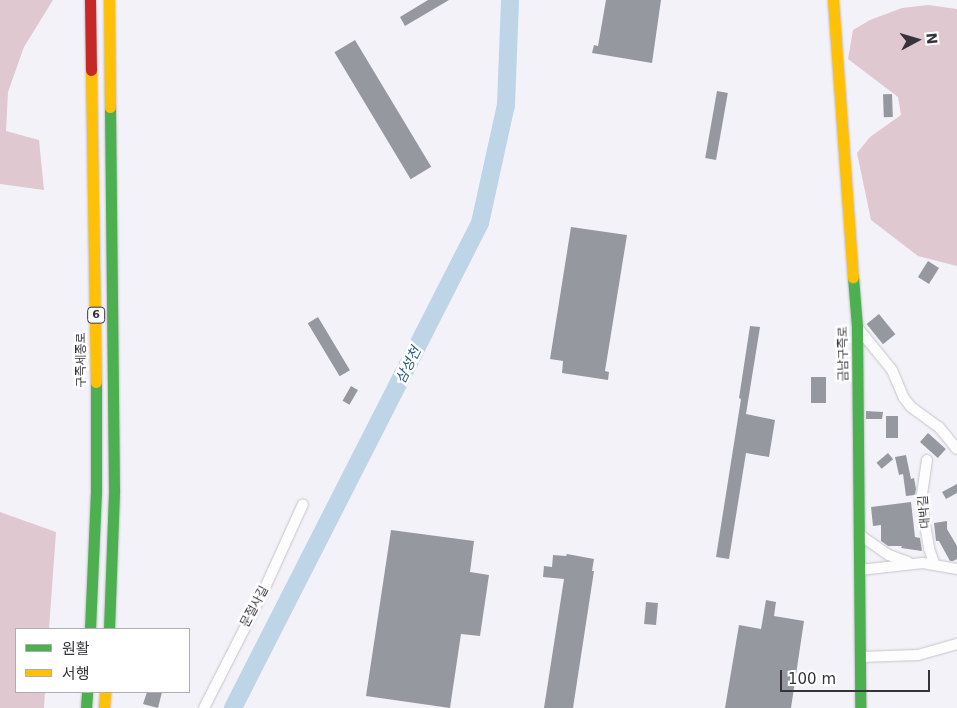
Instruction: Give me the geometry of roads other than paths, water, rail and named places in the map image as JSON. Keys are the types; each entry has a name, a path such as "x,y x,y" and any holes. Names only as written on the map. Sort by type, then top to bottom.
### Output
{"main road":[{"name":"구즉세종로","path":"90,0 96,313 96,492 90,628"},
{"name":"6","path":"109,0 114,490 109,628"},
{"name":"금남구즉로","path":"833,0 858,327 860,708"},
{"path":"86,708 87,693"},
{"path":"104,708 105,693"}],"street":[{"path":"858,327 892,370 904,398 911,407 939,427 957,449"},
{"name":"대박길","path":"927,460 921,501 929,548 934,563"},
{"name":"문절사길","path":"204,708 264,590 303,504"},
{"path":"860,535 889,555 912,564"},
{"path":"860,570 934,563 957,569"},
{"path":"860,657 918,655 957,644"}],"waterway":[{"name":"삼성천","path":"233,708 480,223 506,105 510,0"}]}
